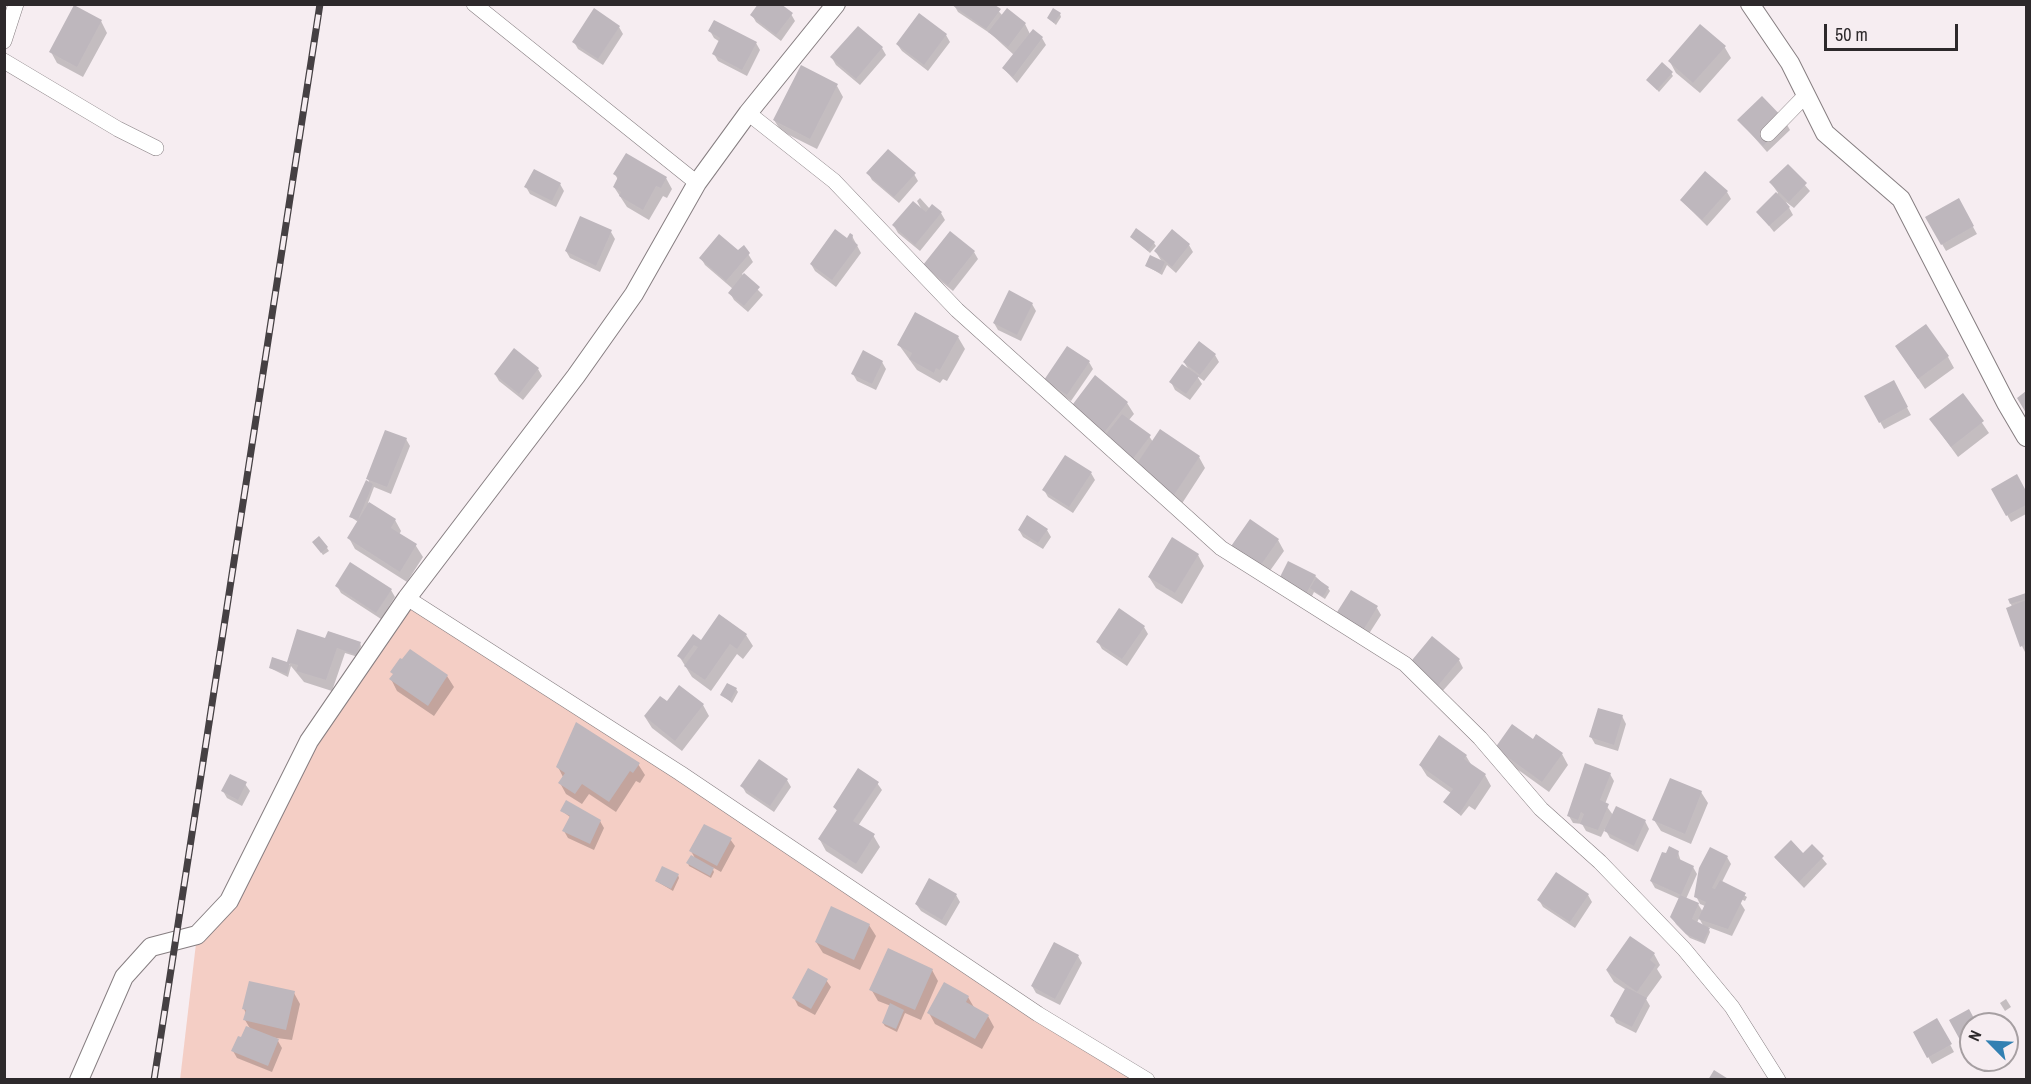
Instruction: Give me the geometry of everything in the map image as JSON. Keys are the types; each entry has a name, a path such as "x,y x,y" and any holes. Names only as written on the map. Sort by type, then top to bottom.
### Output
{"street":[{"path":"4,40 16,4"},
{"path":"474,4 697,183"},
{"path":"79,1080 124,977 150,947 197,935 229,901 309,741 407,598 576,376 634,294 697,183 748,113 836,4"},
{"path":"1750,4 1790,63 1825,133 1901,198 2006,403 2026,437"},
{"path":"4,61 118,129 156,148"},
{"path":"1768,134 1806,95"},
{"path":"748,113 834,181 957,310 1221,548 1405,664 1480,738 1541,809 1600,862 1684,949 1732,1007 1778,1080"},
{"path":"407,598 680,773 1038,1014 1147,1080"}],"shaded area":[{"path":"407,598 1148,1080 180,1080 197,935"}],"building":[{"path":"758,4 781,4 793,13 776,35 750,15"},
{"path":"74,5 102,20 77,67 49,52"},
{"path":"952,5 995,5 1001,9 986,29"},
{"path":"594,8 620,26 598,59 572,42"},
{"path":"1007,8 1026,23 1008,47 988,32"},
{"path":"1053,8 1061,13 1054,23 1047,18"},
{"path":"919,13 947,34 924,65 896,44"},
{"path":"714,20 757,42 742,70 712,54 720,38 708,31"},
{"path":"1700,24 1726,46 1693,83 1668,61"},
{"path":"858,26 883,47 856,79 830,57"},
{"path":"1033,29 1043,37 1013,77 1002,68"},
{"path":"1662,62 1673,72 1657,90 1646,80"},
{"path":"801,65 838,84 810,139 773,120"},
{"path":"1762,96 1787,122 1763,146 1737,120"},
{"path":"888,149 916,173 894,197 866,173"},
{"path":"626,153 667,177 661,188 656,186 643,210 619,196 621,192 613,187 618,177 613,174"},
{"path":"1788,164 1807,183 1789,202 1769,182"},
{"path":"534,169 561,183 552,201 524,187"},
{"path":"1705,171 1728,191 1702,220 1680,200"},
{"path":"1776,192 1790,207 1769,226 1756,212"},
{"path":"1959,198 1974,226 1941,245 1925,217"},
{"path":"913,201 926,212 932,204 942,212 915,245 892,225"},
{"path":"580,216 612,230 596,266 565,251"},
{"path":"1136,228 1155,242 1148,251 1130,237"},
{"path":"835,229 847,238 850,233 853,235 852,240 858,245 832,280 810,264"},
{"path":"1172,229 1190,244 1172,267 1154,251"},
{"path":"950,231 975,251 948,285 923,265"},
{"path":"719,234 738,250 744,245 750,253 726,281 699,258"},
{"path":"1150,255 1165,262 1160,273 1145,266"},
{"path":"744,273 760,287 744,306 728,293"},
{"path":"1009,290 1033,303 1017,335 993,323"},
{"path":"915,312 959,336 940,370 936,368 934,373 909,359 912,353 897,345"},
{"path":"1926,324 1949,356 1918,379 1895,346"},
{"path":"1199,341 1216,354 1200,375 1183,362"},
{"path":"1067,346 1090,361 1067,395 1044,380"},
{"path":"514,348 539,368 519,394 494,374"},
{"path":"863,350 883,361 872,384 851,374"},
{"path":"1182,364 1199,376 1186,394 1169,382"},
{"path":"1095,375 1128,402 1103,434 1070,408"},
{"path":"1894,380 1908,407 1879,423 1864,396"},
{"path":"2026,391 2026,413 2017,398"},
{"path":"1963,393 1984,421 1951,447 1929,419"},
{"path":"1122,414 1151,435 1132,460 1103,438"},
{"path":"1160,429 1200,456 1174,495 1134,468"},
{"path":"385,430 407,438 387,487 366,479"},
{"path":"1065,455 1092,472 1069,507 1042,490"},
{"path":"2017,474 2026,491 2026,505 2006,516 1991,489"},
{"path":"366,480 373,484 358,520 349,517"},
{"path":"369,502 396,519 391,528 417,544 400,572 347,538"},
{"path":"1027,515 1048,529 1038,543 1018,530"},
{"path":"1250,519 1279,539 1256,572 1227,552"},
{"path":"319,536 328,547 321,553 312,542"},
{"path":"1172,537 1199,554 1175,593 1148,577"},
{"path":"1288,561 1316,575 1304,598 1276,585"},
{"path":"350,562 392,589 376,613 335,586"},
{"path":"1316,578 1329,587 1323,597 1310,588"},
{"path":"1351,590 1378,606 1359,637 1332,620"},
{"path":"2026,593 2026,599 2010,604 2008,599"},
{"path":"2026,600 2026,644 2020,647 2006,608"},
{"path":"1119,608 1145,626 1122,659 1096,642"},
{"path":"719,614 747,634 737,649 730,644 705,680 684,666 698,647 694,645 683,660 677,656 693,634 701,640"},
{"path":"297,629 325,638 328,631 361,642 356,655 337,648 326,680 296,671 298,665 290,663 287,674 269,668 272,657 287,662"},
{"path":"1432,636 1460,659 1436,688 1408,665"},
{"path":"410,649 448,675 428,706 389,679 393,674 390,672"},
{"path":"727,683 737,688 730,701 720,695"},
{"path":"679,685 704,704 675,741 644,716 660,696 667,701"},
{"path":"1598,708 1623,715 1614,745 1589,737"},
{"path":"576,722 640,763 633,773 630,771 609,802 582,784 575,794 558,783 565,773 556,767"},
{"path":"1512,724 1533,739 1536,734 1563,753 1542,782 1495,748"},
{"path":"1439,735 1467,755 1464,759 1486,774 1459,814 1443,802 1453,789 1419,765"},
{"path":"759,759 788,779 770,806 740,786"},
{"path":"1585,763 1611,773 1600,800 1609,804 1598,830 1580,824 1584,814 1581,812 1578,820 1567,816"},
{"path":"858,768 879,782 853,821 875,834 856,864 818,839 837,810 833,807"},
{"path":"230,774 247,782 238,800 221,791"},
{"path":"1670,778 1702,791 1685,834 1652,820"},
{"path":"566,800 601,820 590,844 562,831 570,816 560,811"},
{"path":"1616,806 1646,820 1634,846 1604,831"},
{"path":"704,824 732,838 717,866 689,851"},
{"path":"1791,840 1803,853 1812,844 1824,856 1799,882 1774,857"},
{"path":"1669,846 1679,851 1677,858 1694,866 1681,895 1650,881 1662,852 1666,853"},
{"path":"1710,847 1728,856 1712,888 1715,889 1720,880 1746,893 1728,929 1698,919 1706,902 1694,897 1699,868"},
{"path":"691,855 714,868 710,876 686,863"},
{"path":"662,866 679,874 671,889 655,881"},
{"path":"1556,872 1589,894 1570,922 1537,900"},
{"path":"929,878 957,894 942,920 915,904"},
{"path":"1680,895 1699,903 1692,919 1710,928 1703,942 1686,934 1670,917"},
{"path":"831,906 870,924 854,960 815,942"},
{"path":"1630,936 1655,953 1650,960 1656,965 1637,992 1606,970"},
{"path":"1054,942 1079,955 1055,999 1031,986"},
{"path":"888,948 933,969 915,1010 869,990"},
{"path":"808,968 828,979 811,1009 792,998"},
{"path":"249,981 295,991 286,1030 243,1020 246,1010 242,1009"},
{"path":"944,982 969,996 966,1002 989,1015 975,1039 927,1013"},
{"path":"1626,987 1647,998 1632,1027 1610,1016"},
{"path":"890,1003 904,1010 896,1029 882,1023"},
{"path":"1959,1014 1959,1038 1949,1020"},
{"path":"1937,1018 1952,1044 1927,1058 1913,1032"},
{"path":"246,1026 279,1039 268,1066 231,1051"},
{"path":"1714,1070 1730,1080 1708,1080"}],"railway":[{"path":"154,1080 320,4"}]}
